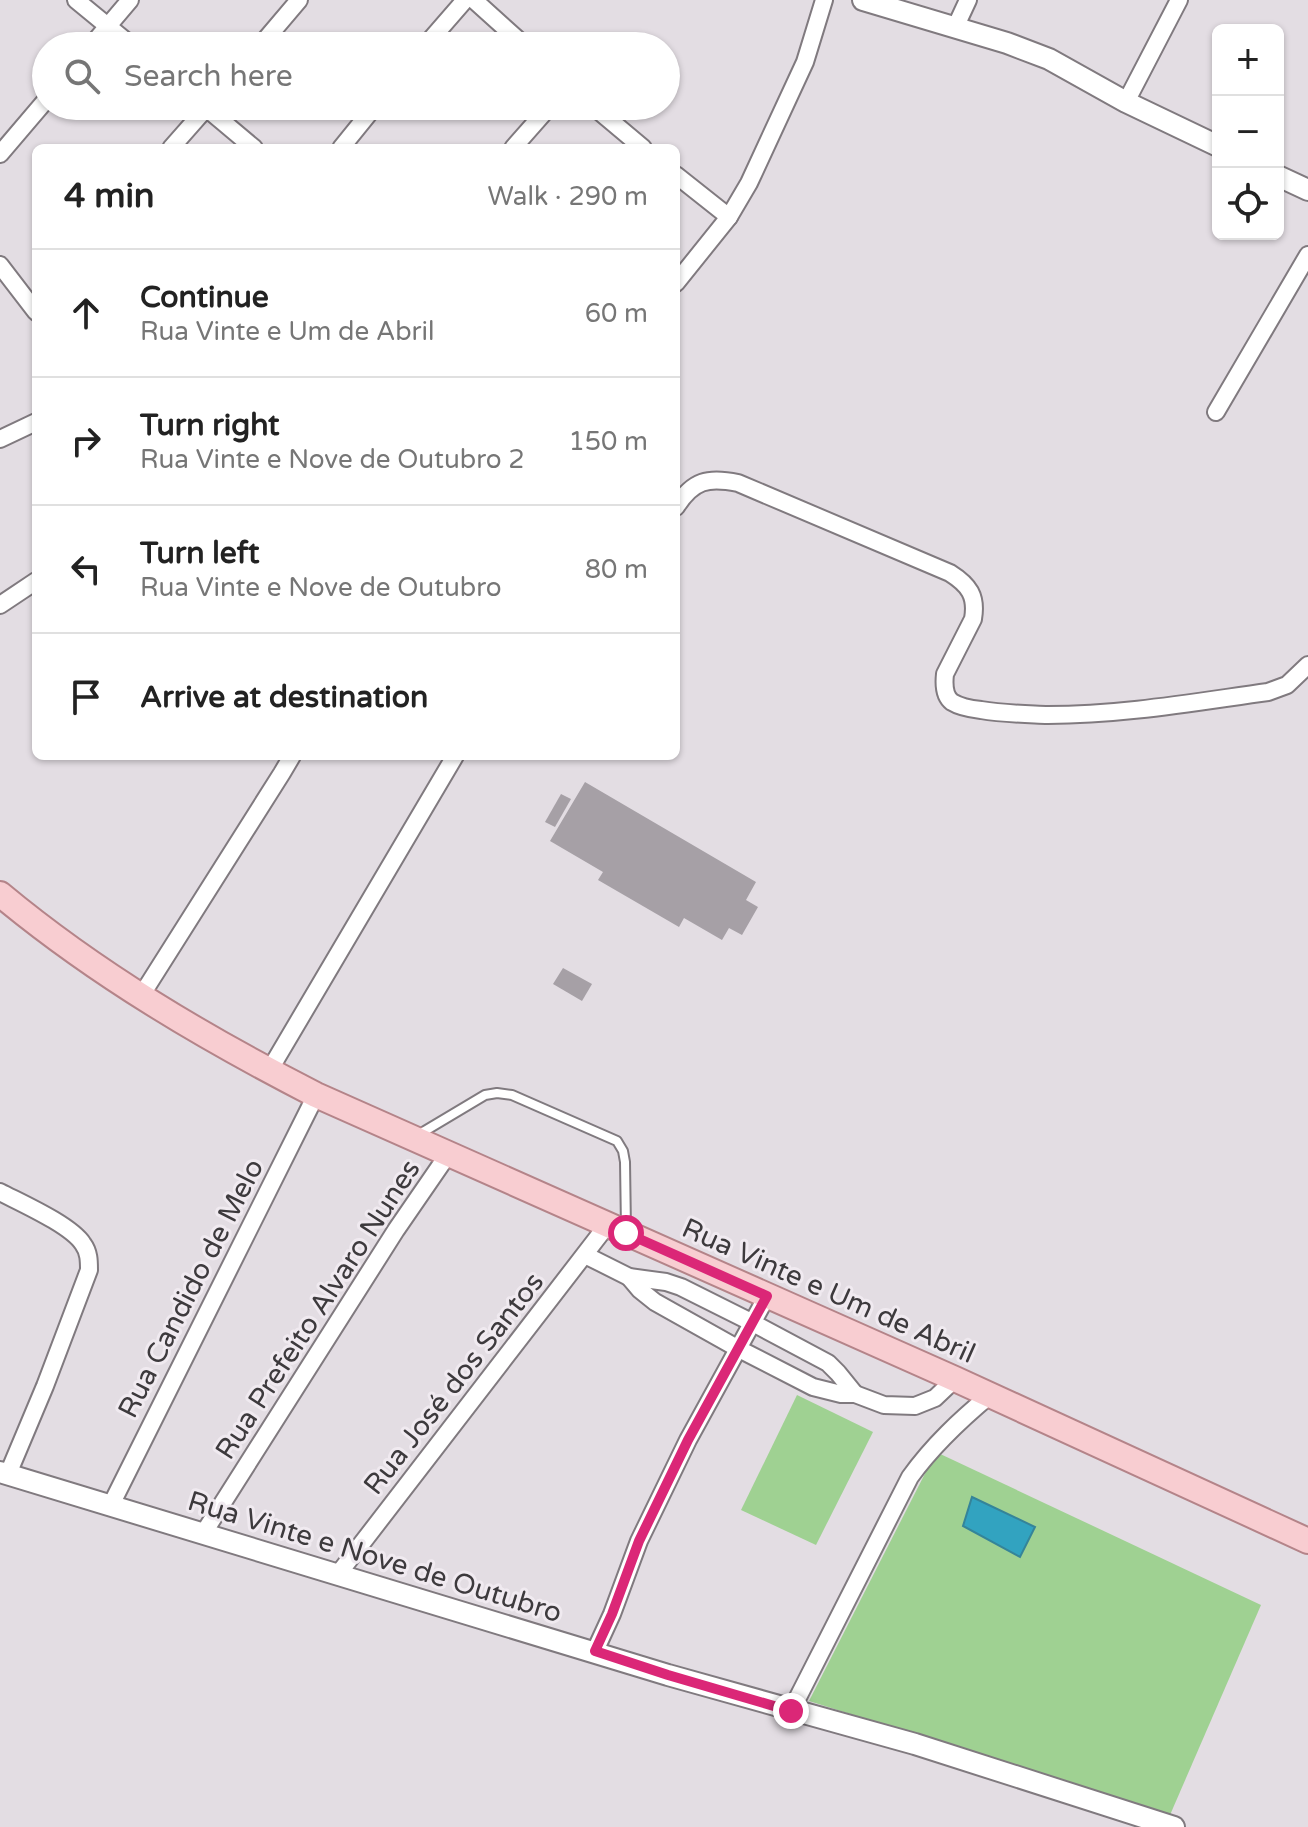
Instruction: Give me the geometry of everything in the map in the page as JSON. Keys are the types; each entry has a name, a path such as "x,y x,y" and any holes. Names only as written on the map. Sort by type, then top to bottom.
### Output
{"main road":[{"name":"Rua Vinte e Um de Abril","path":"0,894 107,975 222,1045 316,1095 955,1379 1308,1541"}],"street":[{"path":"76,0 115,32"},
{"path":"103,32 130,0"},
{"path":"272,32 299,0"},
{"path":"437,32 465,0"},
{"path":"474,0 509,32"},
{"path":"680,278 729,217 749,183 805,62 824,0"},
{"path":"863,0 1007,43 1049,59 1126,102 1212,143"},
{"path":"955,28 968,0"},
{"path":"1126,102 1179,0"},
{"path":"0,154 32,116"},
{"path":"174,144 195,120"},
{"path":"221,120 249,144"},
{"path":"344,144 364,120"},
{"path":"517,144 538,120"},
{"path":"610,120 638,144"},
{"path":"680,178 729,217"},
{"path":"1284,178 1307,188"},
{"path":"1216,412 1308,255"},
{"path":"0,265 32,307"},
{"path":"0,439 32,424"},
{"path":"680,502 691,488 702,481 738,483 963,581 974,603 973,619 944,681 947,696 960,705 1003,714 1078,715 1143,709 1268,692 1287,685 1308,665"},
{"path":"0,605 32,584"},
{"path":"141,996 290,760"},
{"path":"269,1071 453,760"},
{"name":"Rua Candido de Melo","path":"111,1505 316,1095"},
{"name":"Rua Prefeito Alvaro Nunes","path":"203,1534 396,1230 449,1153"},
{"path":"0,1192 66,1228 84,1245 89,1260 87,1276 45,1386 4,1473"},
{"name":"Rua José dos Santos","path":"339,1573 585,1255 617,1228"},
{"path":"585,1255 629,1277 681,1287 751,1322 828,1363 855,1394"},
{"path":"629,1277 655,1302 813,1387 855,1394 884,1405 915,1406 928,1403 955,1379"},
{"path":"595,1651 639,1541 688,1440 767,1296"},
{"path":"791,1711 910,1477 942,1437 990,1395"},
{"name":"Rua Vinte e Nove de Outubro","path":"4,1473 668,1675 915,1744 1174,1827"}],"lane":[{"path":"414,1138 485,1095 497,1093 512,1095 617,1141 625,1162 617,1228"}],"green space":[{"path":"797,1395 873,1432 816,1545 741,1510"},
{"path":"936,1452 1261,1605 1170,1815 809,1701"}],"water":[{"path":"972,1497 1035,1527 1020,1557 963,1526"}],"building":[{"path":"585,782 756,882 746,900 758,907 742,935 729,928 722,940 684,918 679,927 598,880 603,872 550,841"},
{"path":"561,794 571,799 555,827 545,822"},
{"path":"563,968 592,984 582,1001 553,984"}],"route":[{"path":"626,1233 767,1296 688,1440 639,1541 595,1651 791,1711"}]}
